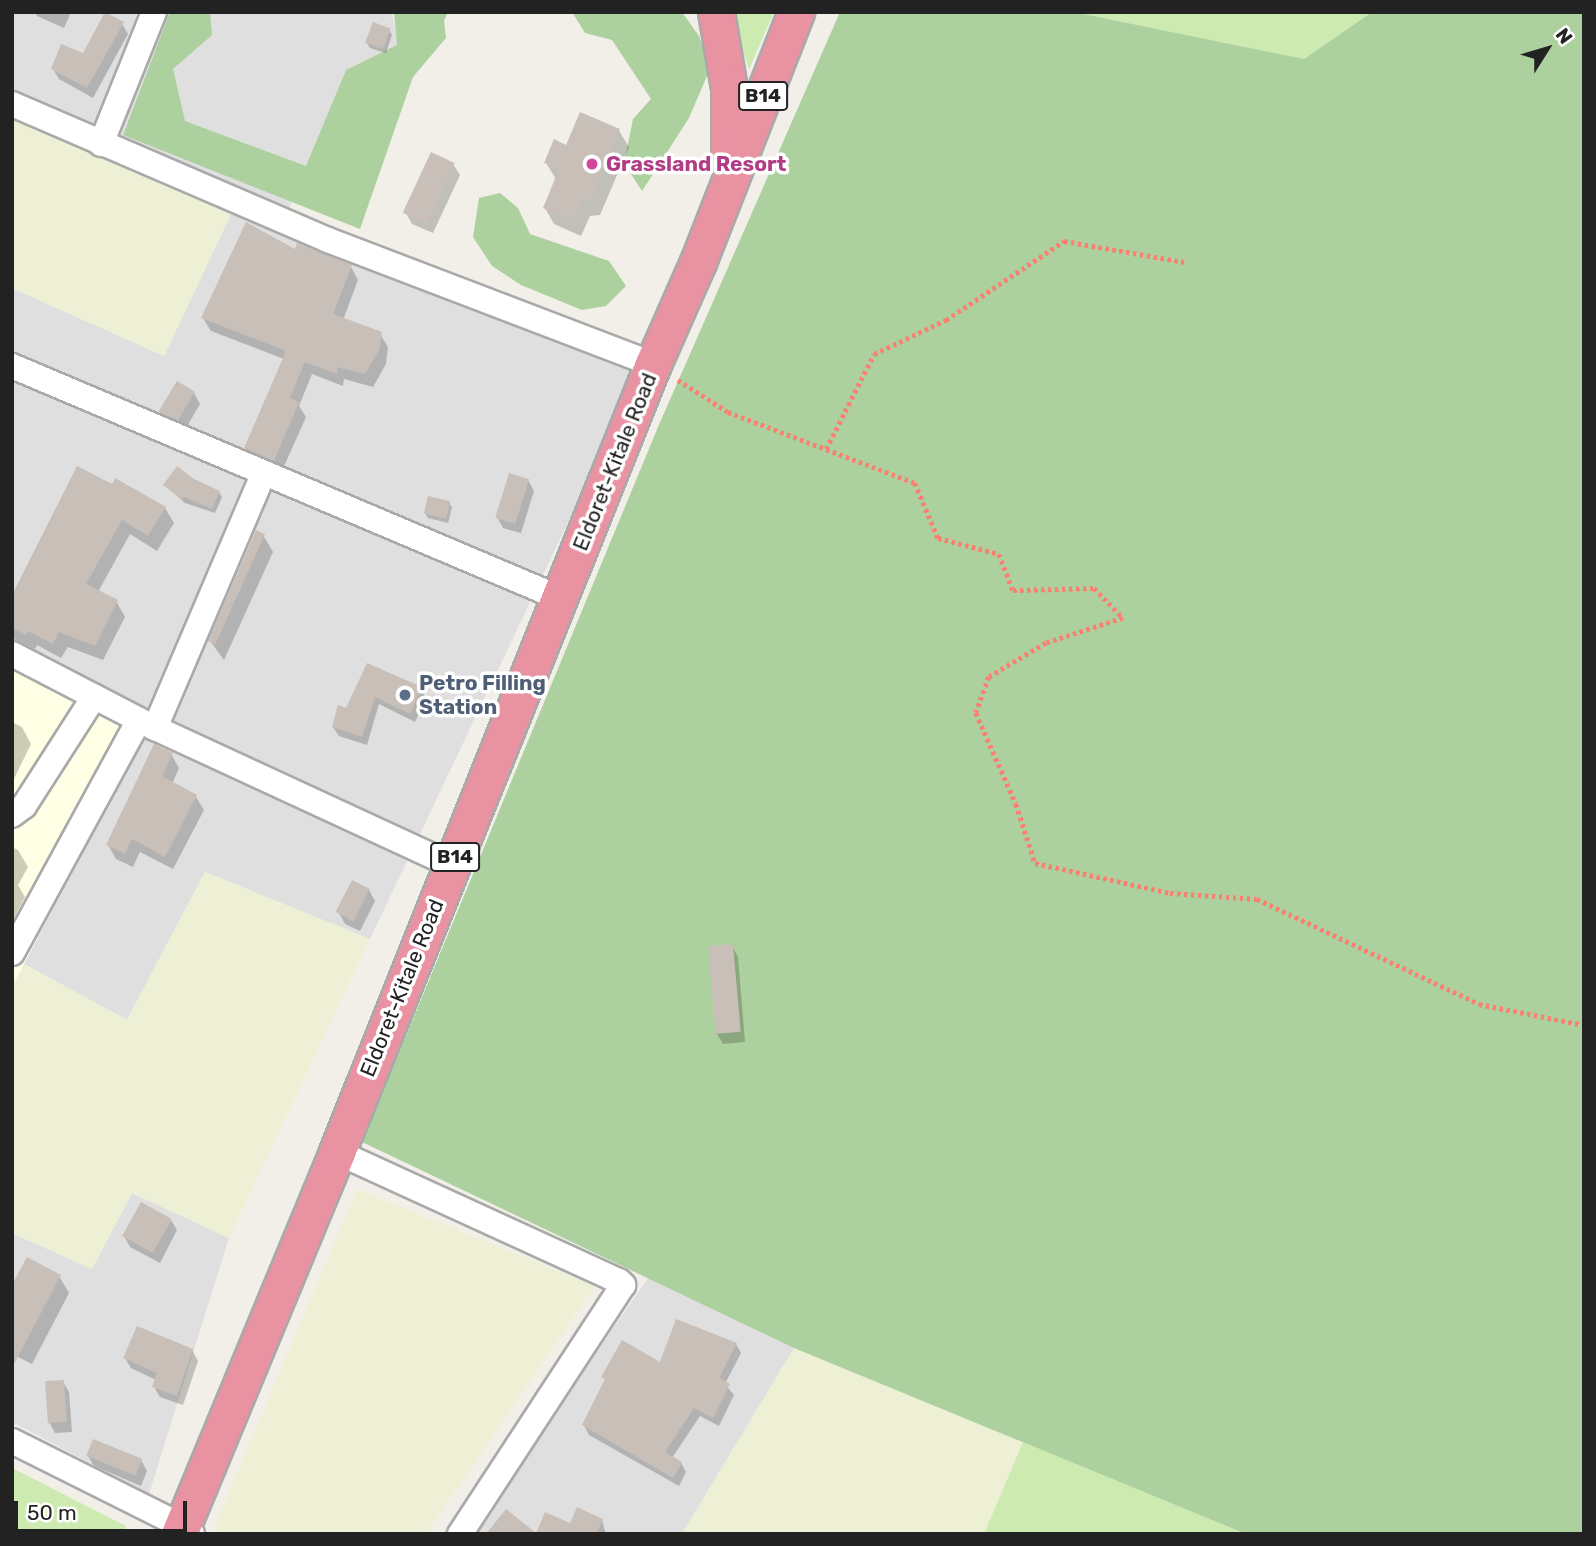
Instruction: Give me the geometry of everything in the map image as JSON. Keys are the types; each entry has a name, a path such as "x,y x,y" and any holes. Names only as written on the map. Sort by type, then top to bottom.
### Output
{"highway":[{"path":"716,12 730,89 729,180"},
{"name":"Eldoret-Kitale Road","path":"184,1531 653,364 698,262 796,12"}],"street":[{"path":"101,144 154,12"},
{"path":"12,104 328,240 653,364"},
{"path":"12,366 263,475 561,598"},
{"path":"12,953 147,724 263,475"},
{"path":"12,654 147,724 452,864"},
{"path":"12,815 24,806 94,697"},
{"path":"337,1152 619,1280 623,1285 460,1534"},
{"path":"12,1441 184,1531"}],"path":[{"path":"826,449 874,354 946,320 1064,241 1184,262"},
{"path":"653,364 728,412 915,483 938,538 999,554 1013,590 1094,588 1123,618 1046,643 989,677 976,713 1016,804 1035,863 1170,893 1257,899 1479,1004 1584,1025"}],"shaded area":[{"path":"12,12 392,12 398,45 346,70 288,211 12,96"},
{"path":"12,118 232,212 164,356 12,288"},
{"path":"232,212 640,371 370,939 205,872 127,1020 24,964 143,736 12,670 12,288 164,356"},
{"path":"12,670 143,735 12,987"},
{"path":"205,872 370,939 229,1238 132,1193 92,1269 12,1233 12,987 24,964 127,1020"},
{"path":"357,1189 595,1286 426,1534 223,1534 214,1527"},
{"path":"132,1193 229,1238 149,1494 12,1422 12,1233 92,1269"},
{"path":"648,1278 794,1348 682,1534 471,1534"},
{"path":"794,1348 1023,1442 984,1534 682,1534"}],"green space":[{"path":"170,12 210,12 212,35 173,69 185,121 306,166 346,70 397,45 394,12 448,12 444,21 446,38 413,77 360,229 123,135"},
{"path":"572,12 682,12 699,36 710,69 689,118 642,191 624,163 633,119 651,99 612,40 585,33"},
{"path":"731,12 774,12 749,69"},
{"path":"840,12 1074,12 1304,59 1372,12 1584,12 1584,1534 1246,1534 794,1348 362,1142 658,427"},
{"path":"1074,12 1372,12 1304,59"},
{"path":"500,193 518,208 530,234 609,261 626,286 606,306 582,310 521,285 492,266 473,237 479,198"},
{"path":"1023,1442 1246,1534 984,1534"},
{"path":"12,1468 126,1526 124,1534 12,1534"}],"building":[{"path":"105,12 124,22 87,88 51,69 61,44 83,53"},
{"path":"373,22 391,29 383,49 365,43"},
{"path":"580,112 620,129 591,199 581,200 572,221 543,208 559,169 544,163 554,139 566,145"},
{"path":"431,152 455,163 426,224 403,213"},
{"path":"246,222 295,249 297,243 352,265 333,314 382,332 379,350 365,374 337,367 337,374 305,362 290,398 299,402 274,461 244,448 286,351 201,318"},
{"path":"177,381 195,392 176,423 158,412"},
{"path":"77,466 112,484 115,478 166,507 148,536 122,520 86,584 118,600 95,646 59,632 53,644 28,631 26,635 12,628 12,595"},
{"path":"177,466 194,479 220,491 212,509 184,497 182,499 163,485"},
{"path":"509,473 529,479 515,524 495,518"},
{"path":"428,496 450,501 446,519 424,514"},
{"path":"256,530 265,534 215,645 208,641"},
{"path":"367,663 422,687 410,714 375,697 362,737 332,727 338,705 346,708"},
{"path":"154,744 173,753 162,776 197,795 165,857 132,839 125,854 106,845"},
{"path":"352,880 370,889 353,921 336,912"},
{"path":"733,944 741,1032 716,1034 708,946"},
{"path":"141,1202 172,1219 153,1253 122,1236"},
{"path":"27,1257 61,1275 12,1368 12,1285"},
{"path":"676,1319 737,1343 719,1378 730,1384 713,1418 694,1408 665,1452 682,1462 673,1478 582,1425 605,1379 601,1377 622,1340 660,1362"},
{"path":"137,1326 193,1349 177,1396 152,1387 157,1373 123,1358"},
{"path":"64,1380 67,1422 48,1423 45,1381"},
{"path":"93,1439 142,1459 135,1476 86,1456"},
{"path":"577,1507 603,1519 596,1534 486,1534 506,1509 536,1533 545,1512 570,1523"}],"place":[{"name":"Grassland Resort","path":"592,164"},
{"name":"Petro Filling Station","path":"405,695"}]}
